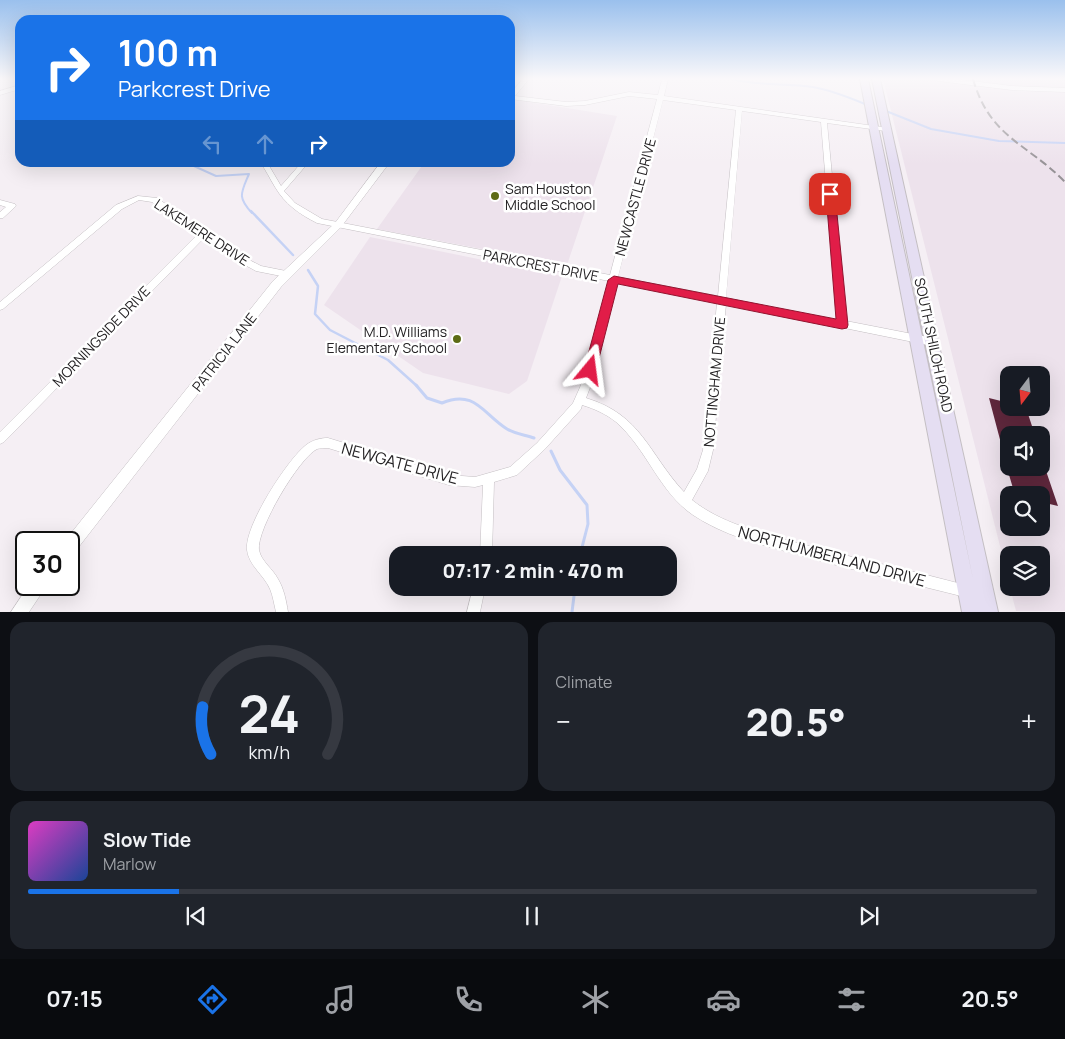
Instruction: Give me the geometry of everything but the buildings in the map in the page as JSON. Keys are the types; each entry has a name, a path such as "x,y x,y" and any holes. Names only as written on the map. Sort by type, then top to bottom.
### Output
{"main road":[{"name":"SOUTH SHILOH ROAD","path":"873,108 933,342 990,612"},
{"name":"SOUTH SHILOH ROAD","path":"878,108 880,128 916,338 971,612"}],"street":[{"name":"NEWCASTLE DRIVE","path":"541,446 566,420 580,400 599,338 658,108"},
{"path":"736,108 880,128"},
{"name":"NOTTINGHAM DRIVE","path":"684,501 701,478 706,466 739,108"},
{"path":"824,120 842,325"},
{"name":"PARKCREST DRIVE","path":"267,167 280,191 298,211 320,221 933,342"},
{"path":"280,191 302,167"},
{"name":"PATRICIA LANE","path":"80,534 286,274 338,225 382,167"},
{"name":"LAKEMERE DRIVE","path":"0,307 119,207 138,198 145,197 154,200 235,256 259,269 286,274"},
{"path":"0,202 12,206 0,216"},
{"name":"MORNINGSIDE DRIVE","path":"0,439 203,234"},
{"name":"NORTHUMBERLAND DRIVE","path":"580,400 605,409 626,426 640,441 668,483 684,501 695,510 728,528 814,554 986,596"},
{"name":"NEWGATE DRIVE","path":"282,612 274,584 255,557 253,546 261,520 291,468 309,448 319,443 328,442 449,480 476,482 513,471 541,446"},
{"path":"486,546 490,479"},
{"path":"18,612 31,596"},
{"path":"473,612 477,596"}],"shaded area":[{"name":"Sam Houston Middle School","path":"515,108 564,108 617,116 567,265 377,229 421,167 515,167"},
{"path":"890,108 1065,108 1065,611 1016,611 1012,596 1050,596 1050,546 1000,546"},
{"name":"M.D. Williams Elementary School","path":"370,237 562,276 527,381 509,394 423,373 324,305"}],"waterway":[{"path":"886,111 931,129 999,141 1065,143"},
{"path":"196,167 216,176 249,174 242,190 242,199 252,213"},
{"path":"251,211 293,255"},
{"path":"308,270 318,286 315,314 330,330 388,360 416,385"},
{"path":"416,385 427,398 442,403 453,399 471,401 507,429 534,438"},
{"path":"551,451 560,470 587,505 588,524 582,546"},
{"path":"572,612 574,596"}],"railway":[{"path":"985,108 989,115 1011,138 1065,182"}],"place":[{"name":"Sam Houston Middle School","path":"495,196"},
{"name":"M.D. Williams Elementary School","path":"457,339"}],"route":[{"path":"590,370 614,280 842,325 830,194"}]}
